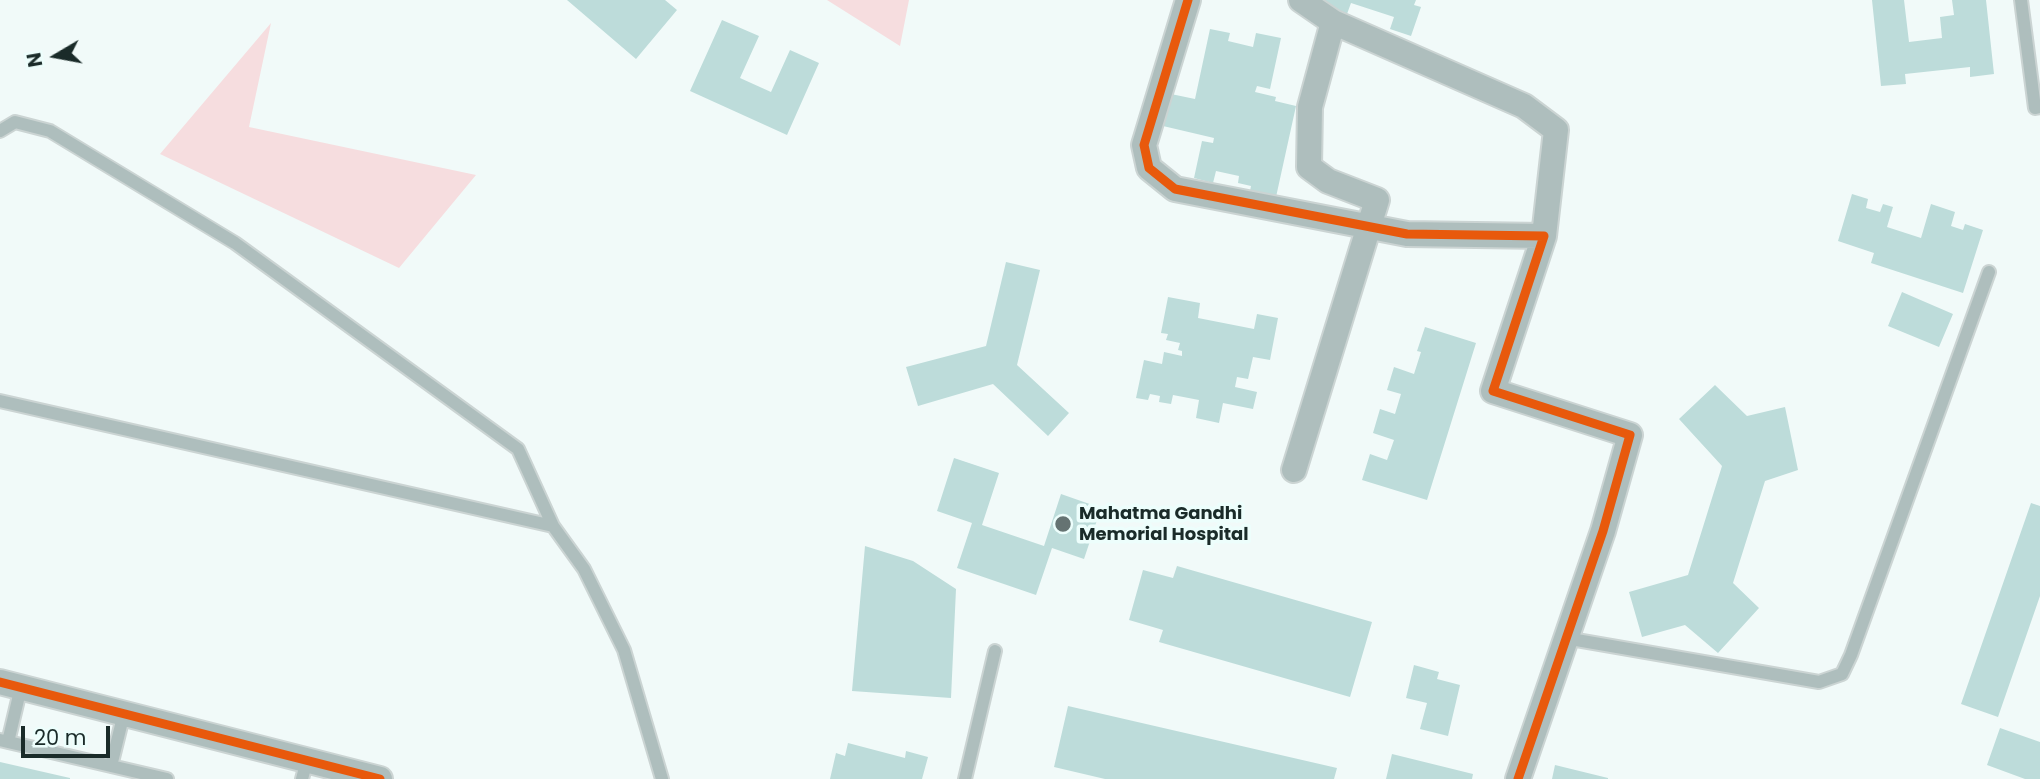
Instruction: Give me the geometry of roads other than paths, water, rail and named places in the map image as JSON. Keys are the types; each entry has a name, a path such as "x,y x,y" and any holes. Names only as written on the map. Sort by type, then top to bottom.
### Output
{"street":[{"path":"1188,0 1144,145 1149,168 1175,189 1407,234 1544,236"},
{"path":"1301,0 1333,22 1524,106 1556,130 1544,236 1493,391 1630,436 1603,531 1518,779"},
{"path":"1294,470 1377,200 1328,181 1309,167 1310,107 1333,22"},
{"path":"11,684 124,713 305,770 380,779"}],"lane":[{"path":"2021,0 2035,108 2040,107"},
{"path":"0,131 15,122 50,131 234,243 518,449 552,526 584,569 624,650 662,779"},
{"path":"1566,638 1819,682 1842,674 1856,642 1989,272"},
{"path":"0,401 552,526"},
{"path":"965,779 995,651"},
{"path":"11,684 4,741 167,779"},
{"path":"111,766 124,713"}],"place":[{"name":"Mahatma Gandhi Memorial Hospital","path":"1063,524"}]}
